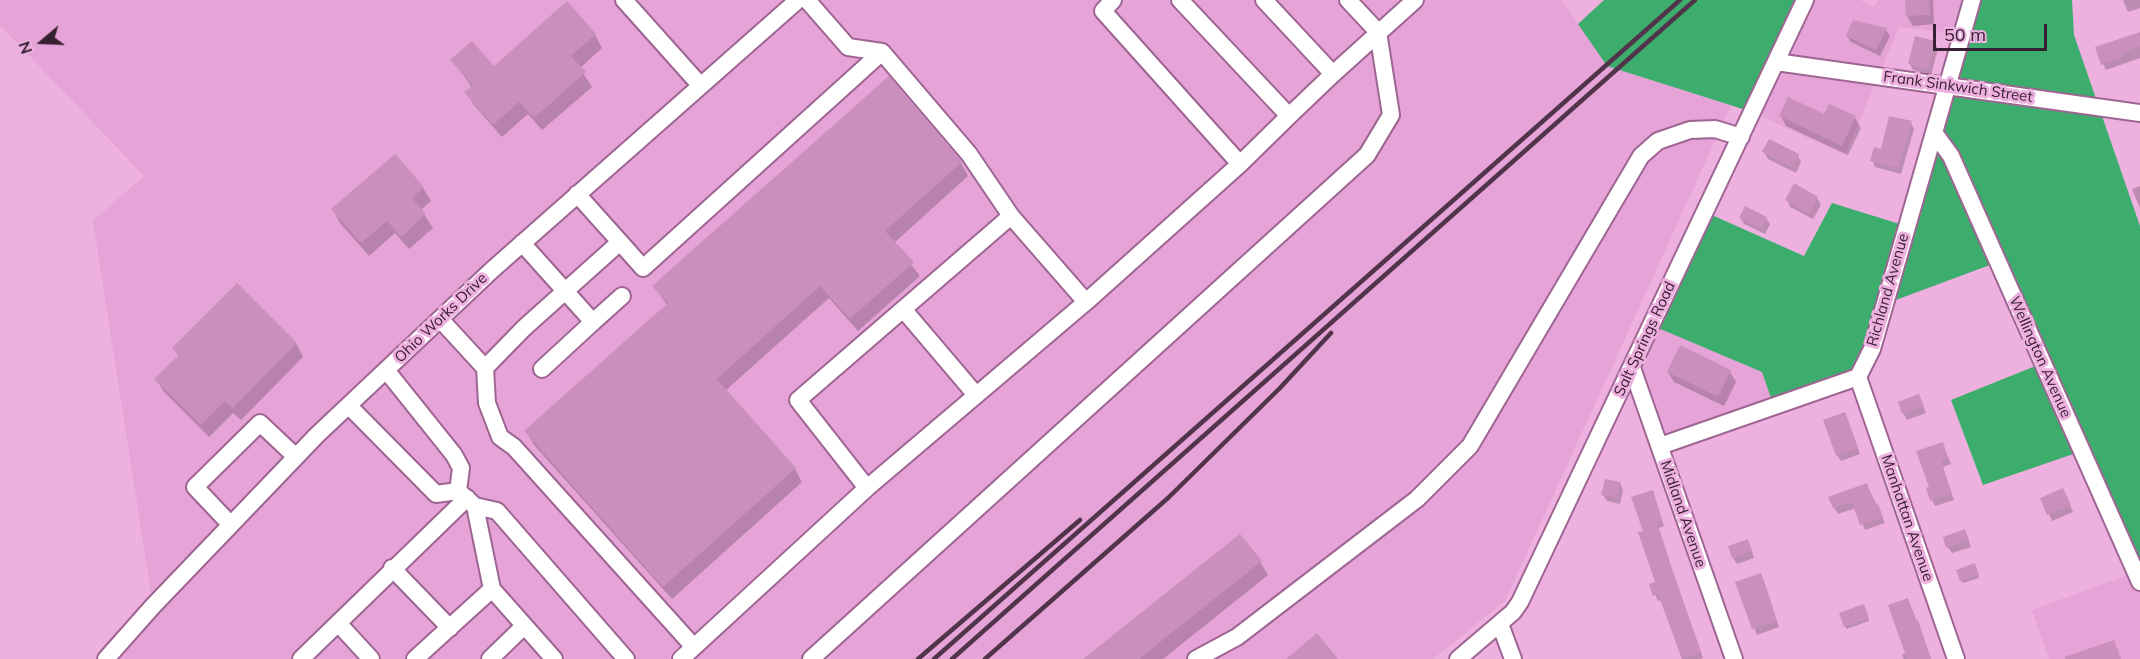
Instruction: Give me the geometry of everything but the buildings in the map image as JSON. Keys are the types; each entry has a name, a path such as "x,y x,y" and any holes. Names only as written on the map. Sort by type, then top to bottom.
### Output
{"street":[{"path":"624,0 700,85"},
{"name":"Ohio Works Drive","path":"106,659 295,456 522,243 798,0"},
{"path":"807,0 848,47 882,52 969,154 1011,216 1086,302"},
{"path":"1113,0 1103,11 1240,164"},
{"path":"1180,0 1289,116"},
{"path":"1264,0 1333,74"},
{"path":"812,659 1367,155 1391,115 1378,32 1348,0"},
{"path":"681,659 867,488 1086,302 1240,164 1333,74 1415,0"},
{"name":"Salt Springs Road","path":"1458,659 1500,624 1520,602 1805,0"},
{"name":"Richland Avenue","path":"1858,377 1872,349 1972,0"},
{"path":"577,194 643,268 882,52"},
{"name":"Frank Sinkwich Street","path":"1776,62 2140,113"},
{"path":"1196,659 1237,637 1418,499 1470,446 1641,156 1658,141 1690,130 1715,129 1741,137"},
{"name":"Wellington Avenue","path":"1935,134 1951,156 2140,582"},
{"path":"867,488 798,400 1011,216"},
{"path":"485,368 620,242"},
{"path":"522,243 593,322"},
{"path":"542,369 622,296"},
{"path":"903,309 976,395"},
{"path":"440,318 485,368 487,403 500,438 514,447 694,647"},
{"name":"Midland Avenue","path":"1632,368 1734,659"},
{"path":"386,370 454,455 461,468 492,589 554,659"},
{"path":"1660,446 1858,377"},
{"name":"Manhattan Avenue","path":"1858,377 1956,659"},
{"path":"349,406 436,494 467,498 497,512 626,659"},
{"path":"231,525 195,487 260,423 295,456"},
{"path":"302,659 392,568 467,498"},
{"path":"392,568 450,627"},
{"path":"415,659 492,589"},
{"path":"338,623 371,659"},
{"path":"1500,624 1513,659"},
{"path":"490,659 524,626"}],"shaded area":[{"path":"0,0 1562,0 1607,66 1731,106 1505,601 1433,659 106,659 153,606 93,221 144,176 0,25"},
{"path":"1805,0 1860,0 1874,7 1878,0 1972,0 1963,34 1899,27 1845,155 1752,112"},
{"path":"1651,325 1762,372 1774,407 1660,446 1632,368"},
{"path":"2136,572 2140,582 2140,659 2049,659 2032,610"}],"green space":[{"path":"1604,0 1805,0 1752,112 1607,66 1578,24"},
{"path":"1972,0 2072,0 2074,35 2140,226 2140,582 2082,451 1983,485 1951,400 2043,363 1998,262 1885,304 1865,365 1774,407 1762,372 1651,325 1705,212 1804,256 1832,203 1906,226"}],"railway":[{"path":"934,659 1680,0"},
{"path":"952,659 1695,0"},
{"path":"985,659 1168,498 1279,389 1331,333"},
{"path":"918,659 1080,520"}]}
